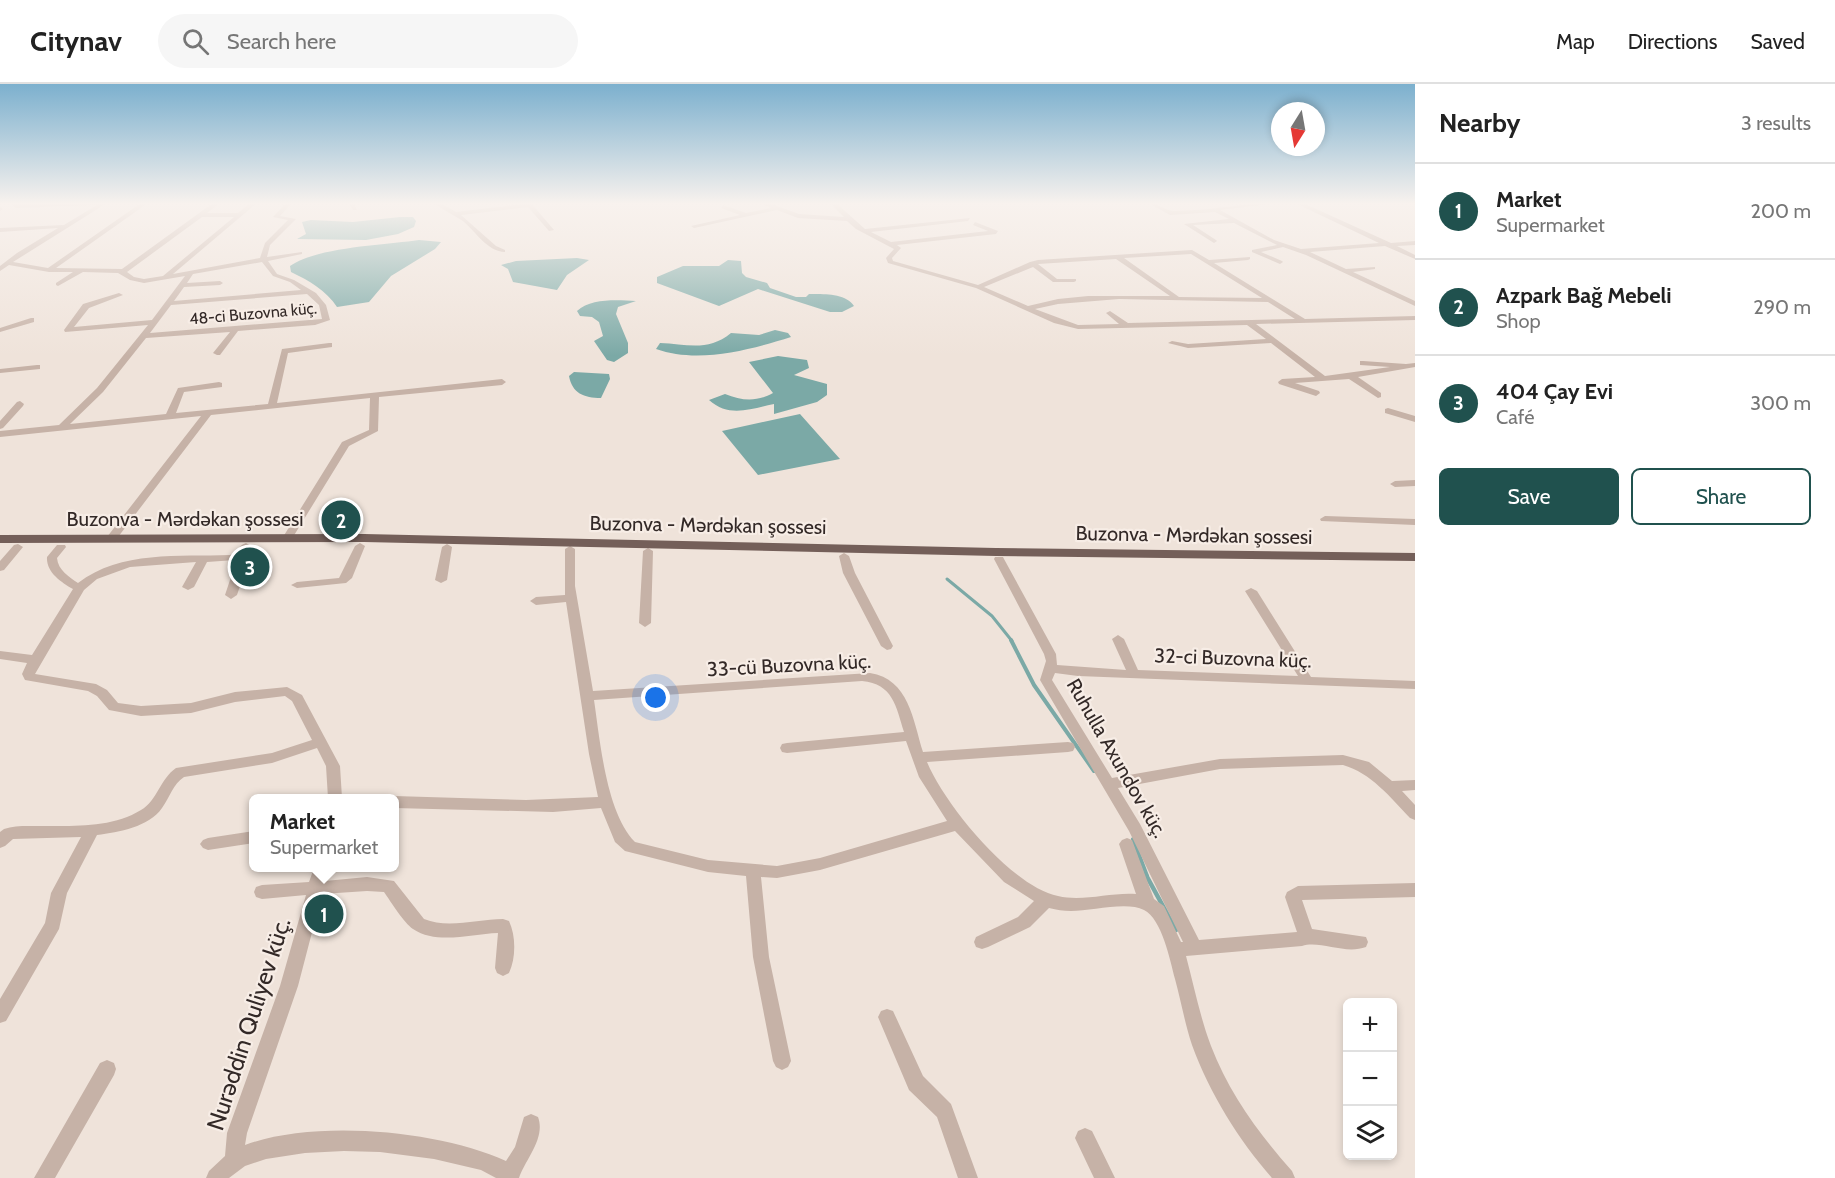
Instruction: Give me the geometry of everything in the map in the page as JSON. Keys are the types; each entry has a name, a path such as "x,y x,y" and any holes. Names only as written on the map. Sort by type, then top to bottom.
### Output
{"main road":[{"name":"Buzonva - Mərdəkan şossesi","path":"0,539 288,537 1415,557"},
{"path":"0,547 242,550 360,546 447,547 999,559 1415,564"}],"street":[{"path":"0,269 22,254"},
{"path":"49,270 72,254"},
{"path":"112,279 149,254"},
{"path":"163,279 193,254"},
{"path":"263,258 264,254"},
{"path":"124,273 129,281 148,283 263,258 292,254"},
{"path":"893,254 889,258 890,262 978,287 1072,326 1415,318"},
{"path":"978,287 1032,263 1162,254"},
{"path":"1196,254 1211,261 1302,320"},
{"path":"1263,254 1280,262"},
{"path":"1308,254 1415,304"},
{"path":"1119,257 1178,299"},
{"name":"48-ci Buzovna küç.","path":"144,336 235,330 326,319 322,305 308,292 275,275 263,258"},
{"path":"1211,261 1248,258"},
{"path":"8,263 49,270 124,273"},
{"path":"1032,263 1055,280 1074,280"},
{"path":"1346,271 1373,268"},
{"path":"58,284 83,270"},
{"path":"61,428 94,397 170,303 190,274"},
{"path":"184,285 220,283"},
{"path":"170,303 308,292"},
{"path":"119,295 86,306 68,330 155,322"},
{"path":"1028,308 1052,301 1094,297 1224,302 1272,300"},
{"path":"214,309 221,300"},
{"path":"1110,313 1125,325"},
{"path":"0,330 31,320"},
{"path":"1247,321 1323,379"},
{"path":"217,353 235,330"},
{"path":"1172,343 1188,346 1272,341"},
{"path":"272,405 285,351 329,345"},
{"path":"1363,363 1410,366"},
{"path":"1316,393 1282,382 1350,376 1410,366"},
{"path":"0,371 37,367"},
{"path":"1350,376 1377,394"},
{"path":"0,434 502,382"},
{"path":"170,416 181,390 219,385"},
{"path":"288,537 345,444 373,431 375,394"},
{"path":"0,426 21,404"},
{"path":"1388,411 1415,419"},
{"path":"111,539 208,412"},
{"path":"1395,484 1415,483"},
{"path":"1325,519 1415,522"},
{"path":"297,585 342,581 346,578 360,546"},
{"path":"0,568 18,547"},
{"path":"61,547 52,557 52,564 64,579 79,588"},
{"path":"441,580 447,547"},
{"path":"570,549 568,572 571,598 606,802 620,839 630,847 708,867 753,872 798,869 958,824"},
{"path":"231,595 241,565 242,550 203,559 154,561 125,566 92,576 79,588 69,610 34,660 28,674 29,677 91,687 102,693 114,707 129,710 191,708 235,697 287,691 297,698 333,766 335,794"},
{"path":"645,623 648,551"},
{"path":"844,556 849,573 887,646"},
{"path":"188,587 203,559"},
{"name":"Ruhulla Axundov küç.","path":"999,559 1050,654 1050,668 1045,676 1051,690 1135,828 1194,948"},
{"path":"1251,591 1307,681"},
{"path":"536,601 571,598"},
{"path":"1118,639 1134,674"},
{"path":"0,655 34,660"},
{"name":"32-ci Buzovna küç.","path":"1050,668 1134,674 1415,685"},
{"name":"33-cü Buzovna küç.","path":"587,696 879,679 891,687 918,757 938,796 958,824 1024,887 1046,900 1069,905 1131,900 1147,903"},
{"path":"787,748 911,736"},
{"path":"0,842 9,833 93,829 126,823 147,814 160,800 173,776 181,772 272,758 321,742"},
{"path":"918,757 1068,747"},
{"path":"1109,784 1220,764 1343,760 1364,766 1389,787 1415,814"},
{"path":"1389,787 1415,785"},
{"path":"399,802 443,801 515,806 581,806 606,802"},
{"path":"0,1015 53,924 59,893 93,829"},
{"path":"208,844 249,838"},
{"path":"1127,844 1147,903 1159,913 1174,950 1210,1065 1235,1113 1280,1177"},
{"name":"Nurəddin Quliyev küç.","path":"234,1161 237,1133 289,986 320,872"},
{"path":"753,872 761,957 782,1061"},
{"path":"262,892 367,884 388,886 418,924 435,930 503,926 506,933 503,968"},
{"path":"1306,935 1294,904 1293,897 1298,893 1415,890"},
{"path":"982,942 1024,922 1046,900"},
{"path":"1174,950 1284,942 1302,939 1306,935"},
{"path":"1306,935 1326,940 1360,942"},
{"path":"886,1017 915,1083 944,1111 968,1178"},
{"path":"44,1178 107,1069"},
{"path":"216,1178 234,1161 265,1149 344,1141 431,1149 492,1164 508,1177 523,1152 531,1124"},
{"path":"1085,1138 1106,1178"}],"water":[{"path":"427,254 391,276 369,302 337,307 317,286 291,272 290,266 317,255"},
{"path":"577,258 589,260 567,275 557,290 513,282 508,269 501,265 516,261"},
{"path":"728,260 741,261 742,273 746,277 767,283 770,288 796,297 806,297 809,294 840,296 854,306 842,312 830,312 758,289 719,306 657,283 657,277 683,266 719,266"},
{"path":"636,301 618,307 616,314 628,343 628,353 614,362 607,360 594,341 603,336 599,322 592,317 580,316 577,311 597,302"},
{"path":"775,330 788,333 791,337 724,354 689,355 656,349 660,343 706,345 731,333 759,335"},
{"path":"778,356 807,360 809,368 794,375 827,384 827,395 817,402 774,414 774,404 740,411 724,409 709,400 725,394 749,400 773,393 749,362"},
{"path":"574,372 609,374 610,379 601,398 584,396 576,390 569,376"},
{"path":"800,414 840,459 758,475 722,431"}],"waterway":[{"path":"947,579 992,616 1012,641"},
{"path":"1011,640 1034,685 1094,771"},
{"path":"1133,839 1147,876"},
{"path":"1146,875 1176,930"}],"place":[{"name":"Azpark Bağ Mebeli","path":"341,520"},
{"name":"404 Çay Evi","path":"250,567"},
{"name":"Market","path":"324,914"}]}
